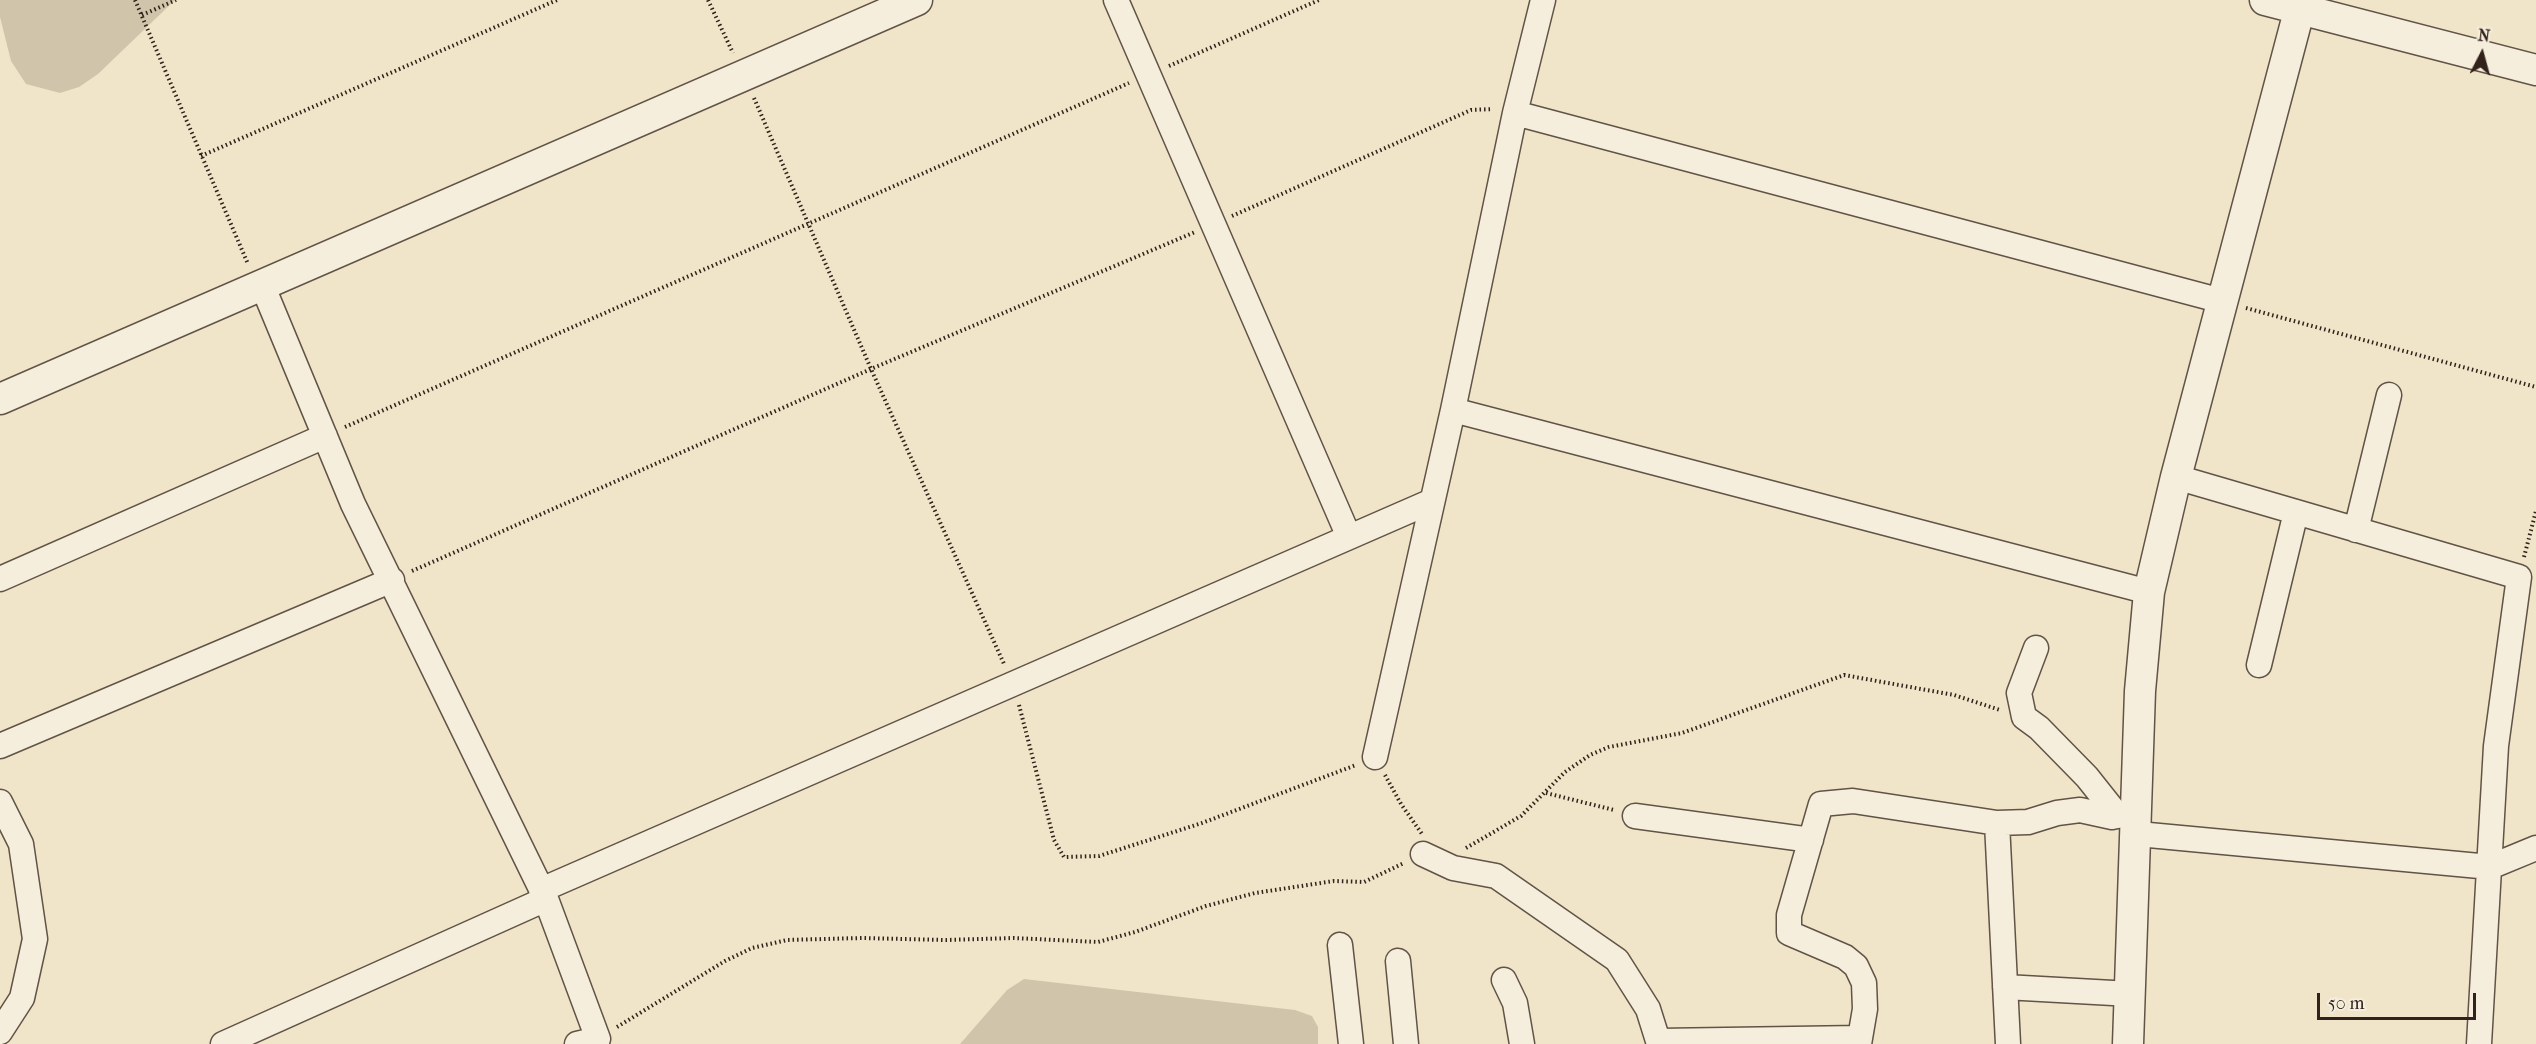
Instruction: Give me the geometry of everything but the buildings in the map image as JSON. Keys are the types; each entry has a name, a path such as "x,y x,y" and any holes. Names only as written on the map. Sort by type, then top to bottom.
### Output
{"street":[{"path":"0,399 263,287 917,0"},
{"path":"1116,0 1349,537"},
{"path":"1375,757 1453,410 1515,113 1543,0"},
{"path":"2265,0 2300,5 2536,70"},
{"path":"2128,1044 2131,994 2131,822 2149,592 2176,477 2300,5"},
{"path":"1515,113 2222,301"},
{"path":"263,287 353,504 543,894 588,1041"},
{"path":"2356,530 2390,395"},
{"path":"1453,410 2149,592"},
{"path":"0,579 325,436"},
{"path":"2176,477 2519,577 2496,746 2479,1044"},
{"path":"223,1044 543,894 1432,501"},
{"path":"2259,665 2296,512"},
{"path":"0,746 392,580"},
{"path":"2036,648 2019,693 2024,717 2039,728 2131,822"},
{"path":"1429,857 1453,868 1496,876 1617,960 1648,1009 1659,1043 1859,1041 1865,1009 1864,992 1856,966 1845,957 1789,933 1789,915 1821,804 1853,801 1997,823 2028,822 2057,813 2080,810 2131,822 2490,867 2536,848"},
{"path":"0,802 21,844 35,939 22,998 0,1032"},
{"path":"1635,816 1811,840"},
{"path":"1997,823 2007,1044"},
{"path":"1340,945 1351,1044"},
{"path":"1398,961 1406,1044"},
{"path":"1504,980 1515,1003 1522,1044"},
{"path":"2005,987 2131,994"}],"path":[{"path":"135,0 243,258 263,287"},
{"path":"142,15 176,0"},
{"path":"201,156 557,0"},
{"path":"708,0 1014,685 1054,840 1064,856 1099,856 1150,840 1202,823 1375,757 1401,804 1422,832 1429,857"},
{"path":"1159,70 1320,0"},
{"path":"325,436 1138,80"},
{"path":"392,580 871,369 1213,224 1470,110 1498,109 1515,113"},
{"path":"2222,301 2536,387"},
{"path":"2519,577 2536,511"},
{"path":"588,1041 725,961 752,948 787,940 1014,938 1098,942 1135,932 1206,906 1255,893 1334,881 1364,882 1429,857 1452,856 1521,816 1565,772 1600,751 1682,733 1844,675 1954,695 2024,717"},
{"path":"1545,793 1595,803"}],"shaded area":[{"path":"0,0 175,0 98,74 79,87 60,93 26,84 11,61 0,17"},
{"path":"1024,979 1295,1010 1312,1016 1318,1027 1318,1044 960,1044 1007,990"}]}
